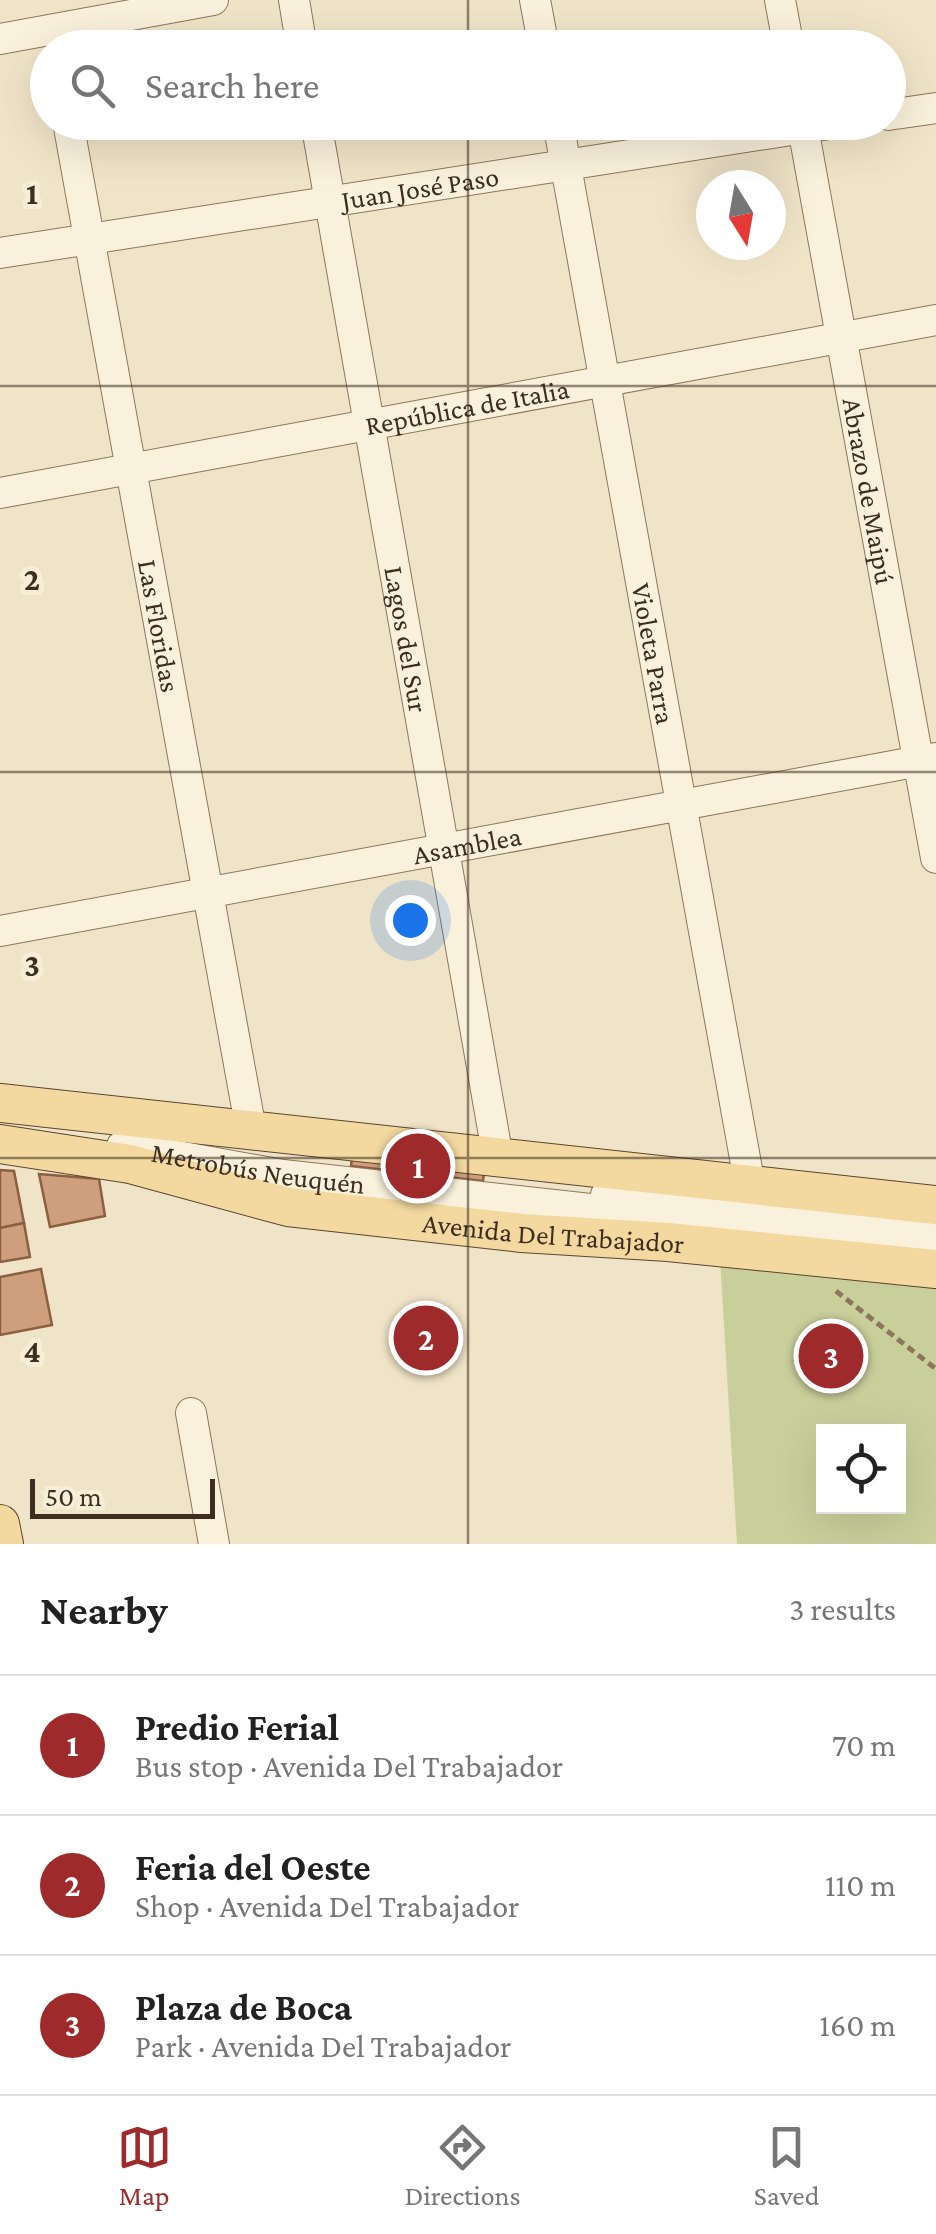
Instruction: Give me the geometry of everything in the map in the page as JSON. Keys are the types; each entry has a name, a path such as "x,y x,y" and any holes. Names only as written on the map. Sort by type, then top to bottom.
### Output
{"main road":[{"path":"0,1103 936,1205"},
{"name":"Avenida Del Trabajador","path":"0,1144 130,1164 288,1207 522,1233 683,1243 936,1269"},
{"path":"0,1524 4,1544"}],"street":[{"path":"87,30 213,0"},
{"path":"294,0 299,30"},
{"path":"535,0 541,30"},
{"path":"780,0 785,30"},
{"path":"0,38 30,38"},
{"path":"906,112 936,108"},
{"name":"Las Floridas","path":"71,140 252,1130"},
{"name":"Lagos del Sur","path":"319,140 498,1158"},
{"name":"Violeta Parra","path":"561,140 750,1186"},
{"name":"Juan José Paso","path":"0,253 718,140"},
{"name":"Abrazo de Maipú","path":"806,140 927,760 936,858"},
{"name":"República de Italia","path":"0,493 936,320"},
{"name":"Asamblea","path":"0,932 927,760"},
{"name":"Metrobús Neuquén","path":"0,1116 176,1140 320,1166 560,1193 661,1196 936,1225"},
{"name":"Metrobús Neuquén","path":"0,1130 78,1138 283,1175 936,1247"},
{"path":"307,1146 546,1174 545,1186 306,1158 307,1146"},
{"path":"302,1184 424,1198 541,1212 540,1224 300,1196 302,1184"},
{"path":"191,1413 214,1544"}],"path":[{"path":"833,1288 936,1370"}],"green space":[{"path":"720,1258 936,1280 936,1544 737,1544"}],"building":[{"path":"353,1151 485,1166 483,1181 351,1166"},
{"path":"0,1170 14,1171 24,1223 0,1228"},
{"path":"39,1174 99,1179 105,1216 50,1227"},
{"path":"24,1223 30,1257 0,1262 0,1228"},
{"path":"41,1269 52,1325 0,1335 0,1277"}],"place":[{"name":"Predio Ferial","path":"418,1166"},
{"name":"Feria del Oeste","path":"426,1338"},
{"name":"Plaza de Boca","path":"831,1356"}]}
